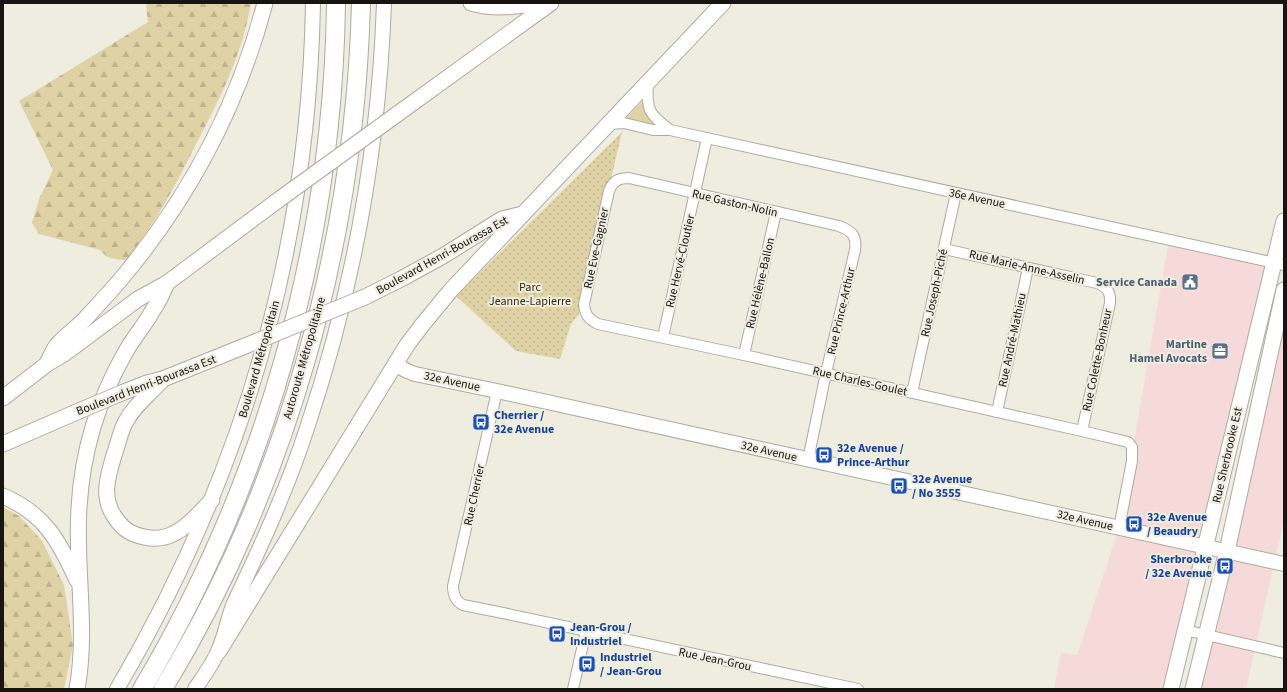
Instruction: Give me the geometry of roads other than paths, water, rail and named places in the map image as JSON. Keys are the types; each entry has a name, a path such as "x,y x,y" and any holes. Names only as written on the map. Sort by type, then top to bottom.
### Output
{"highway":[{"name":"Autoroute Métropolitaine","path":"142,689 188,605 220,536 258,440 291,332 306,269 327,143 335,49 336,3"},
{"name":"Autoroute Métropolitaine","path":"163,689 205,613 245,527 275,453 293,401 307,353 330,263 345,181 355,106 361,3"}],"main road":[{"path":"47,364 56,346 99,304 126,273 152,239 189,184 216,136 233,96 249,56 265,3"},
{"name":"Boulevard Métropolitain","path":"117,689 174,585 212,500 239,429 263,354 288,248 295,205 306,125 311,70 313,3"},
{"path":"219,651 234,603 267,531 294,466 313,410 339,323 361,222 371,159 382,57 384,3"},
{"path":"471,3 503,8 542,3"},
{"path":"3,398 47,364 64,354 138,299 167,283 277,201 551,3"},
{"name":"Boulevard Henri-Bourassa Est","path":"3,444 147,383 163,380 365,297 437,260 502,219 523,214 724,3"},
{"path":"195,689 395,364 416,333 438,305 523,214"},
{"name":"Rue Sherbrooke Est","path":"1171,689 1206,546 1279,264 1284,221"},
{"path":"77,689 82,645 78,538 79,506 84,463 91,433 117,368 132,341 153,310 167,283"},
{"name":"Rue Sherbrooke Est","path":"1193,689 1227,551 1284,290"},
{"name":"32e Avenue","path":"395,364 415,374 1284,564"},
{"path":"163,380 137,404 123,429 107,481 106,495 109,507 120,524 131,533 145,538 160,538 172,535 184,527 212,500"},
{"path":"3,496 23,506 38,517 45,525 62,548 79,585"}],"street":[{"name":"36e Avenue","path":"648,83 647,100 650,111 657,120 670,130"},
{"name":"36e Avenue","path":"608,124 624,124 653,130 670,130 1279,264"},
{"name":"Rue Hervé-Cloutier","path":"663,337 707,138"},
{"name":"Rue Gaston-Nolin","path":"616,180 629,178 838,226 846,228 853,234"},
{"name":"Rue Eve-Gagnier","path":"587,317 584,311 584,304 609,191 611,185 616,180"},
{"name":"Rue Joseph-Piché","path":"912,393 956,193"},
{"name":"Rue Hélène-Ballon","path":"744,355 776,212"},
{"name":"Rue Prince-Arthur","path":"808,460 826,373 855,250 856,242 853,234"},
{"name":"Rue Marie-Anne-Asselin","path":"944,248 1097,283 1108,290"},
{"name":"Rue André-Mathieu","path":"997,412 1028,268"},
{"name":"Rue Colette-Bonheur","path":"1082,431 1110,303 1108,290"},
{"name":"Rue Charles-Goulet","path":"587,317 598,324 826,373 1128,442 1132,447 1133,454 1118,528"},
{"name":"Rue Cherrier","path":"456,599 453,586 497,391"},
{"name":"Rue Jean-Grou","path":"456,599 463,604 858,689"},
{"path":"1185,630 1284,654"},
{"path":"573,689 586,631"}],"place":[{"name":"Service Canada","path":"1190,282"},
{"name":"Martine Hamel Avocats","path":"1220,351"},
{"name":"Cherrier / 32e Avenue","path":"481,422"},
{"name":"32e Avenue / Prince-Arthur","path":"824,455"},
{"name":"32e Avenue / No 3555","path":"899,486"},
{"name":"32e Avenue / Beaudry","path":"1134,524"},
{"name":"Sherbrooke / 32e Avenue","path":"1225,566"},
{"name":"Jean-Grou / Industriel","path":"557,634"},
{"name":"Industriel / Jean-Grou","path":"587,664"}],"park label":[{"name":"Parc Jeanne-Lapierre","path":"530,294"}]}
